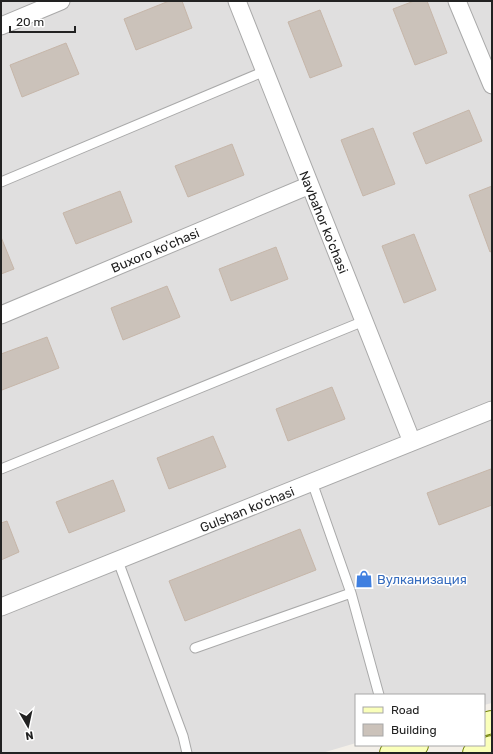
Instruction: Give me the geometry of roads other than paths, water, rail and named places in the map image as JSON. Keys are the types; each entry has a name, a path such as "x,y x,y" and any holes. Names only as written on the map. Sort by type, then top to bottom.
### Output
{"main road":[{"path":"392,750 412,746"},
{"path":"474,753 492,747"}],"street":[{"path":"1,26 61,1"},
{"name":"Navbahor ko'chasi","path":"237,1 412,442"},
{"path":"457,1 492,85"},
{"name":"Buxoro ko'chasi","path":"1,315 310,185"},
{"name":"Gulshan ko'chasi","path":"1,607 492,410"}],"lane":[{"path":"1,182 265,71"},
{"path":"1,469 364,321"},
{"path":"312,482 351,593 379,694"},
{"path":"118,560 183,736 187,753"},
{"path":"194,648 351,593"}],"place":[{"name":"Вулканизация","path":"364,579"}]}
